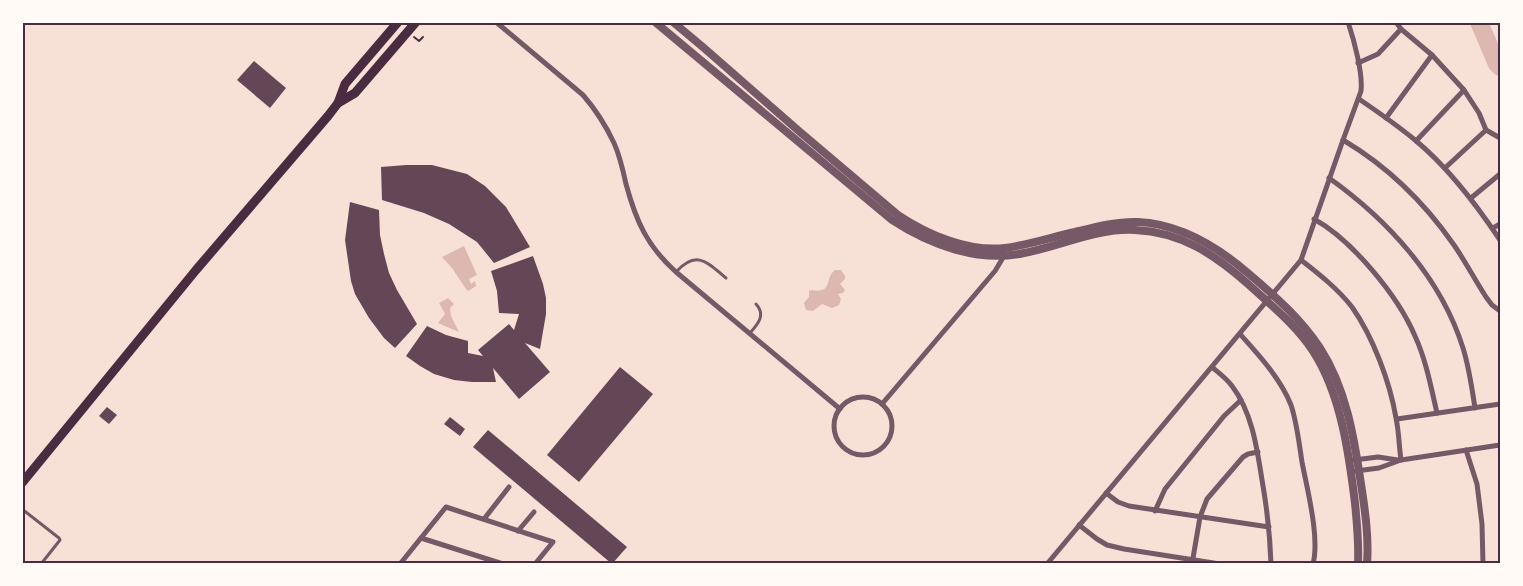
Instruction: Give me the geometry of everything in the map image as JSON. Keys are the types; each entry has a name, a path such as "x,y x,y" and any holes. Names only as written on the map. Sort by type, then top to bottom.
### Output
{"main road":[{"path":"338,103 345,84 398,22"},
{"path":"22,483 196,270 338,103 355,93 416,22"}],"street":[{"path":"496,22 583,96 592,106 614,144 622,163 631,202 647,239 666,263 840,409"},
{"path":"655,22 892,220 933,242 961,251 988,256 1099,226 1140,222 1173,229 1203,240 1231,258 1295,316 1312,336 1328,362 1349,416 1353,460 1366,528 1367,564"},
{"path":"673,22 800,132 908,221 936,235 981,248 1024,253 1094,234 1132,230 1171,236 1188,242 1208,253 1227,266 1289,321 1314,353 1334,398 1353,460"},
{"path":"1056,564 1049,562 1213,368 1301,260 1314,219 1359,99 1362,84 1348,22"},
{"path":"1396,22 1464,90 1479,113 1486,130 1500,138"},
{"path":"1358,63 1378,54 1401,29"},
{"path":"1386,118 1432,56"},
{"path":"1416,141 1464,90"},
{"path":"1359,99 1416,141 1444,168 1471,198 1500,240"},
{"path":"1444,168 1486,130"},
{"path":"1343,140 1384,168 1417,200 1454,246 1486,297 1500,311"},
{"path":"1471,198 1500,174"},
{"path":"1329,178 1346,190 1380,220 1410,253 1429,279 1454,324 1467,362 1475,408"},
{"path":"1314,219 1326,225 1366,264 1385,286 1403,314 1415,336 1429,377 1437,413"},
{"path":"1493,228 1500,224"},
{"path":"882,404 996,270 1004,252"},
{"path":"1301,260 1321,275 1352,307 1366,331 1384,370 1396,418 1401,460"},
{"path":"1240,334 1260,357 1291,405 1315,535 1313,564"},
{"path":"1213,368 1232,386 1241,400 1251,423 1258,452 1269,527 1271,564"},
{"path":"860,397 870,398 882,404 890,415 892,424 892,432 883,448 875,453 866,455 849,452 842,446 837,439 834,426 840,409 847,402 860,397"},
{"path":"1155,510 1165,488 1224,416 1241,400"},
{"path":"1396,418 1500,404"},
{"path":"1355,471 1380,468 1401,460 1500,445"},
{"path":"1466,450 1477,484 1482,524 1483,564"},
{"path":"1193,561 1200,517 1207,499 1243,457 1258,452"},
{"path":"1353,460 1378,457 1401,460"},
{"path":"1355,471 1358,564"},
{"path":"484,519 509,487"},
{"path":"1106,493 1118,502 1129,506 1269,527"},
{"path":"400,564 446,507 553,542 535,564"},
{"path":"518,531 534,512"},
{"path":"1079,525 1096,539 1107,545 1193,561 1220,564"},
{"path":"422,538 503,564"}],"lane":[{"path":"676,272 690,260 699,259 707,262 726,278"},
{"path":"749,334 758,324 762,313 756,304"},
{"path":"22,509 60,540 41,564"}],"shaded area":[{"path":"464,246 477,275 469,279 471,284 475,281 476,286 468,291 442,257"},
{"path":"835,270 841,270 845,276 845,279 840,284 845,290 843,293 838,294 841,299 839,305 832,308 822,304 813,311 806,310 804,303 809,297 809,291 818,291 826,288"},
{"path":"448,298 454,304 450,308 451,316 459,332 438,323 445,314 439,303"}],"building":[{"path":"254,61 286,88 270,108 237,80"},
{"path":"432,165 467,174 485,186 506,207 530,247 494,263 477,242 449,224 424,213 382,200 381,167"},
{"path":"350,202 379,210 380,235 389,273 417,324 395,348 384,338 369,318 355,294 351,281 345,240"},
{"path":"533,256 543,284 546,298 546,314 540,349 525,343 550,372 519,399 493,368 496,382 454,380 434,374 406,356 427,326 446,335 468,341 468,353 483,356 478,350 509,324 514,330 519,314 499,313 497,291 491,271"},
{"path":"620,367 653,394 579,482 547,455"},
{"path":"107,407 117,415 109,424 99,416"},
{"path":"450,417 465,429 460,436 444,424"},
{"path":"488,430 627,547 612,564 473,447"}],"waterway":[{"path":"1479,22 1500,67"}]}
